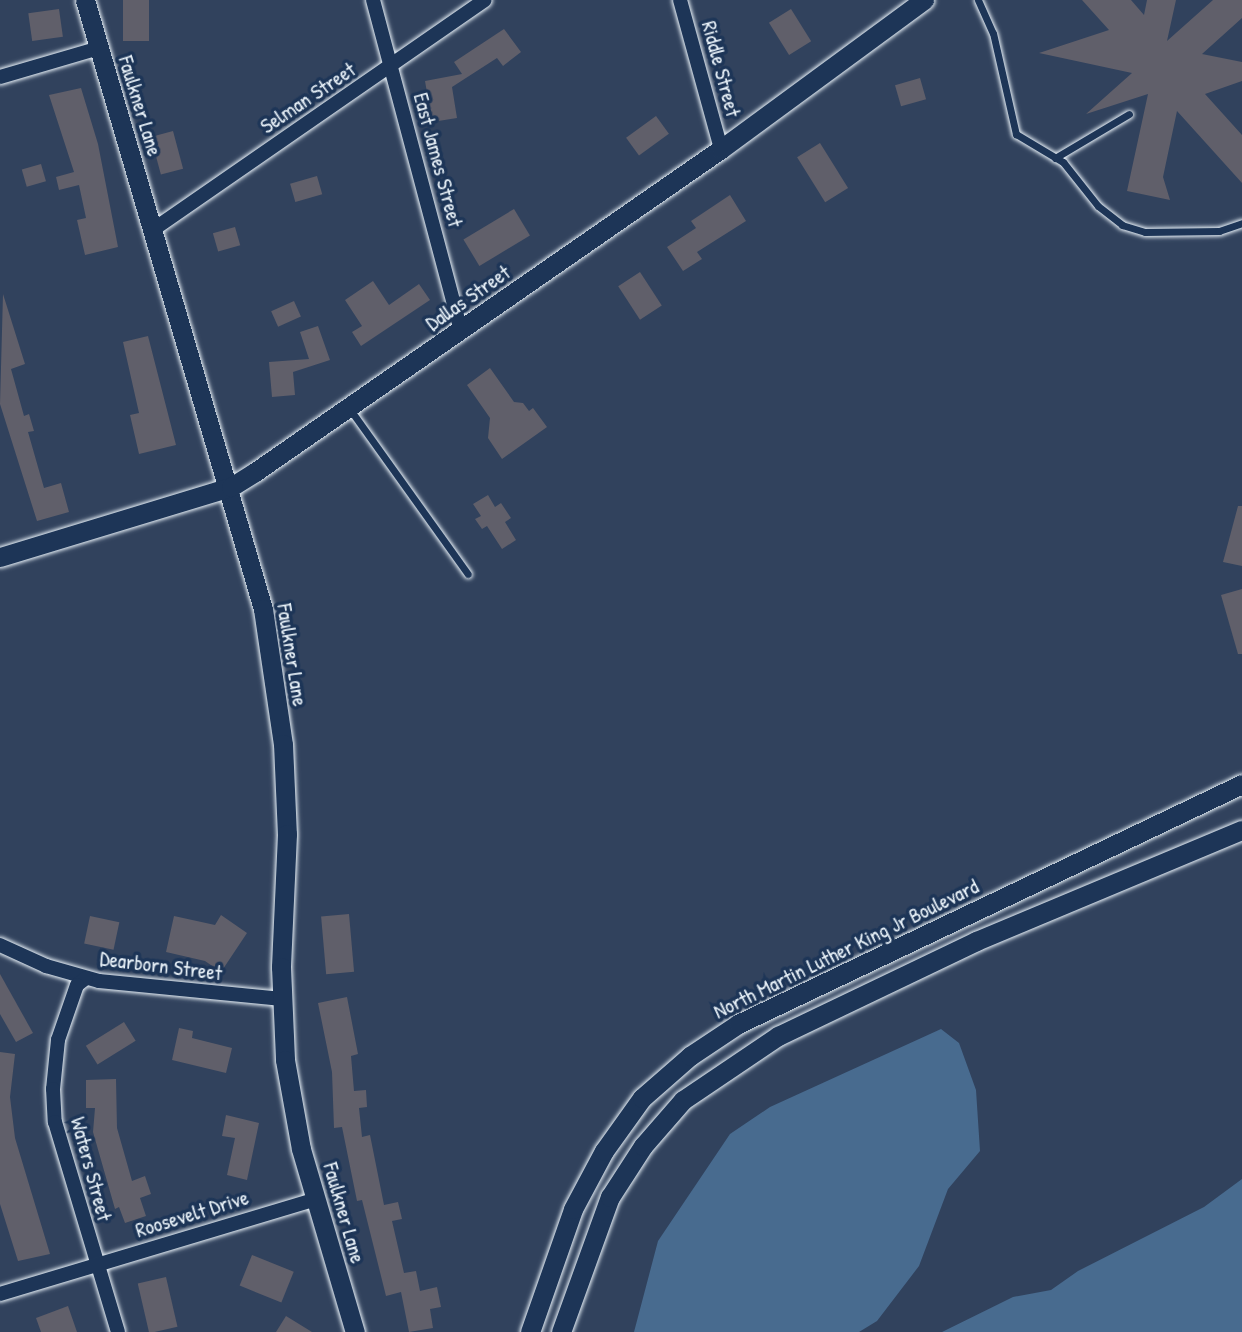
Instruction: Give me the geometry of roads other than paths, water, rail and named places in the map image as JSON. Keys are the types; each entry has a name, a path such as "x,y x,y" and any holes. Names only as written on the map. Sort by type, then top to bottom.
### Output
{"street":[{"name":"Faulkner Lane","path":"85,0 231,487 263,609 283,744 287,834 282,999 292,1110 355,1332"},
{"name":"East James Street","path":"373,0 461,331"},
{"name":"Selman Street","path":"154,229 485,0"},
{"name":"Riddle Street","path":"681,0 721,149"},
{"name":"Dallas Street","path":"1,553 231,487 461,331 721,149 924,0"},
{"path":"0,77 99,48"},
{"name":"North Martin Luther King Jr Boulevard","path":"530,1332 573,1209 604,1151 642,1098 690,1056 738,1024 1242,784"},
{"path":"561,1332 610,1197 643,1146 682,1100 791,1030 976,941 1242,830"},
{"name":"Dearborn Street","path":"0,945 86,978 132,987 282,999"},
{"name":"Waters Street","path":"86,978 77,985 63,1020 53,1089 62,1154 118,1332"},
{"name":"Roosevelt Drive","path":"0,1294 316,1199"}],"lane":[{"path":"978,0 993,33 1016,134 1055,158 1098,206 1122,225 1145,232 1219,231 1242,223"},
{"path":"1055,158 1129,114"},
{"path":"349,408 468,574"}],"water":[{"path":"941,1029 959,1043 976,1090 980,1151 948,1189 919,1266 877,1321 859,1332 634,1332 658,1241 730,1134 770,1107"},
{"path":"1242,1179 1242,1332 942,1332 1013,1297 1051,1290 1078,1271 1204,1207"}]}
